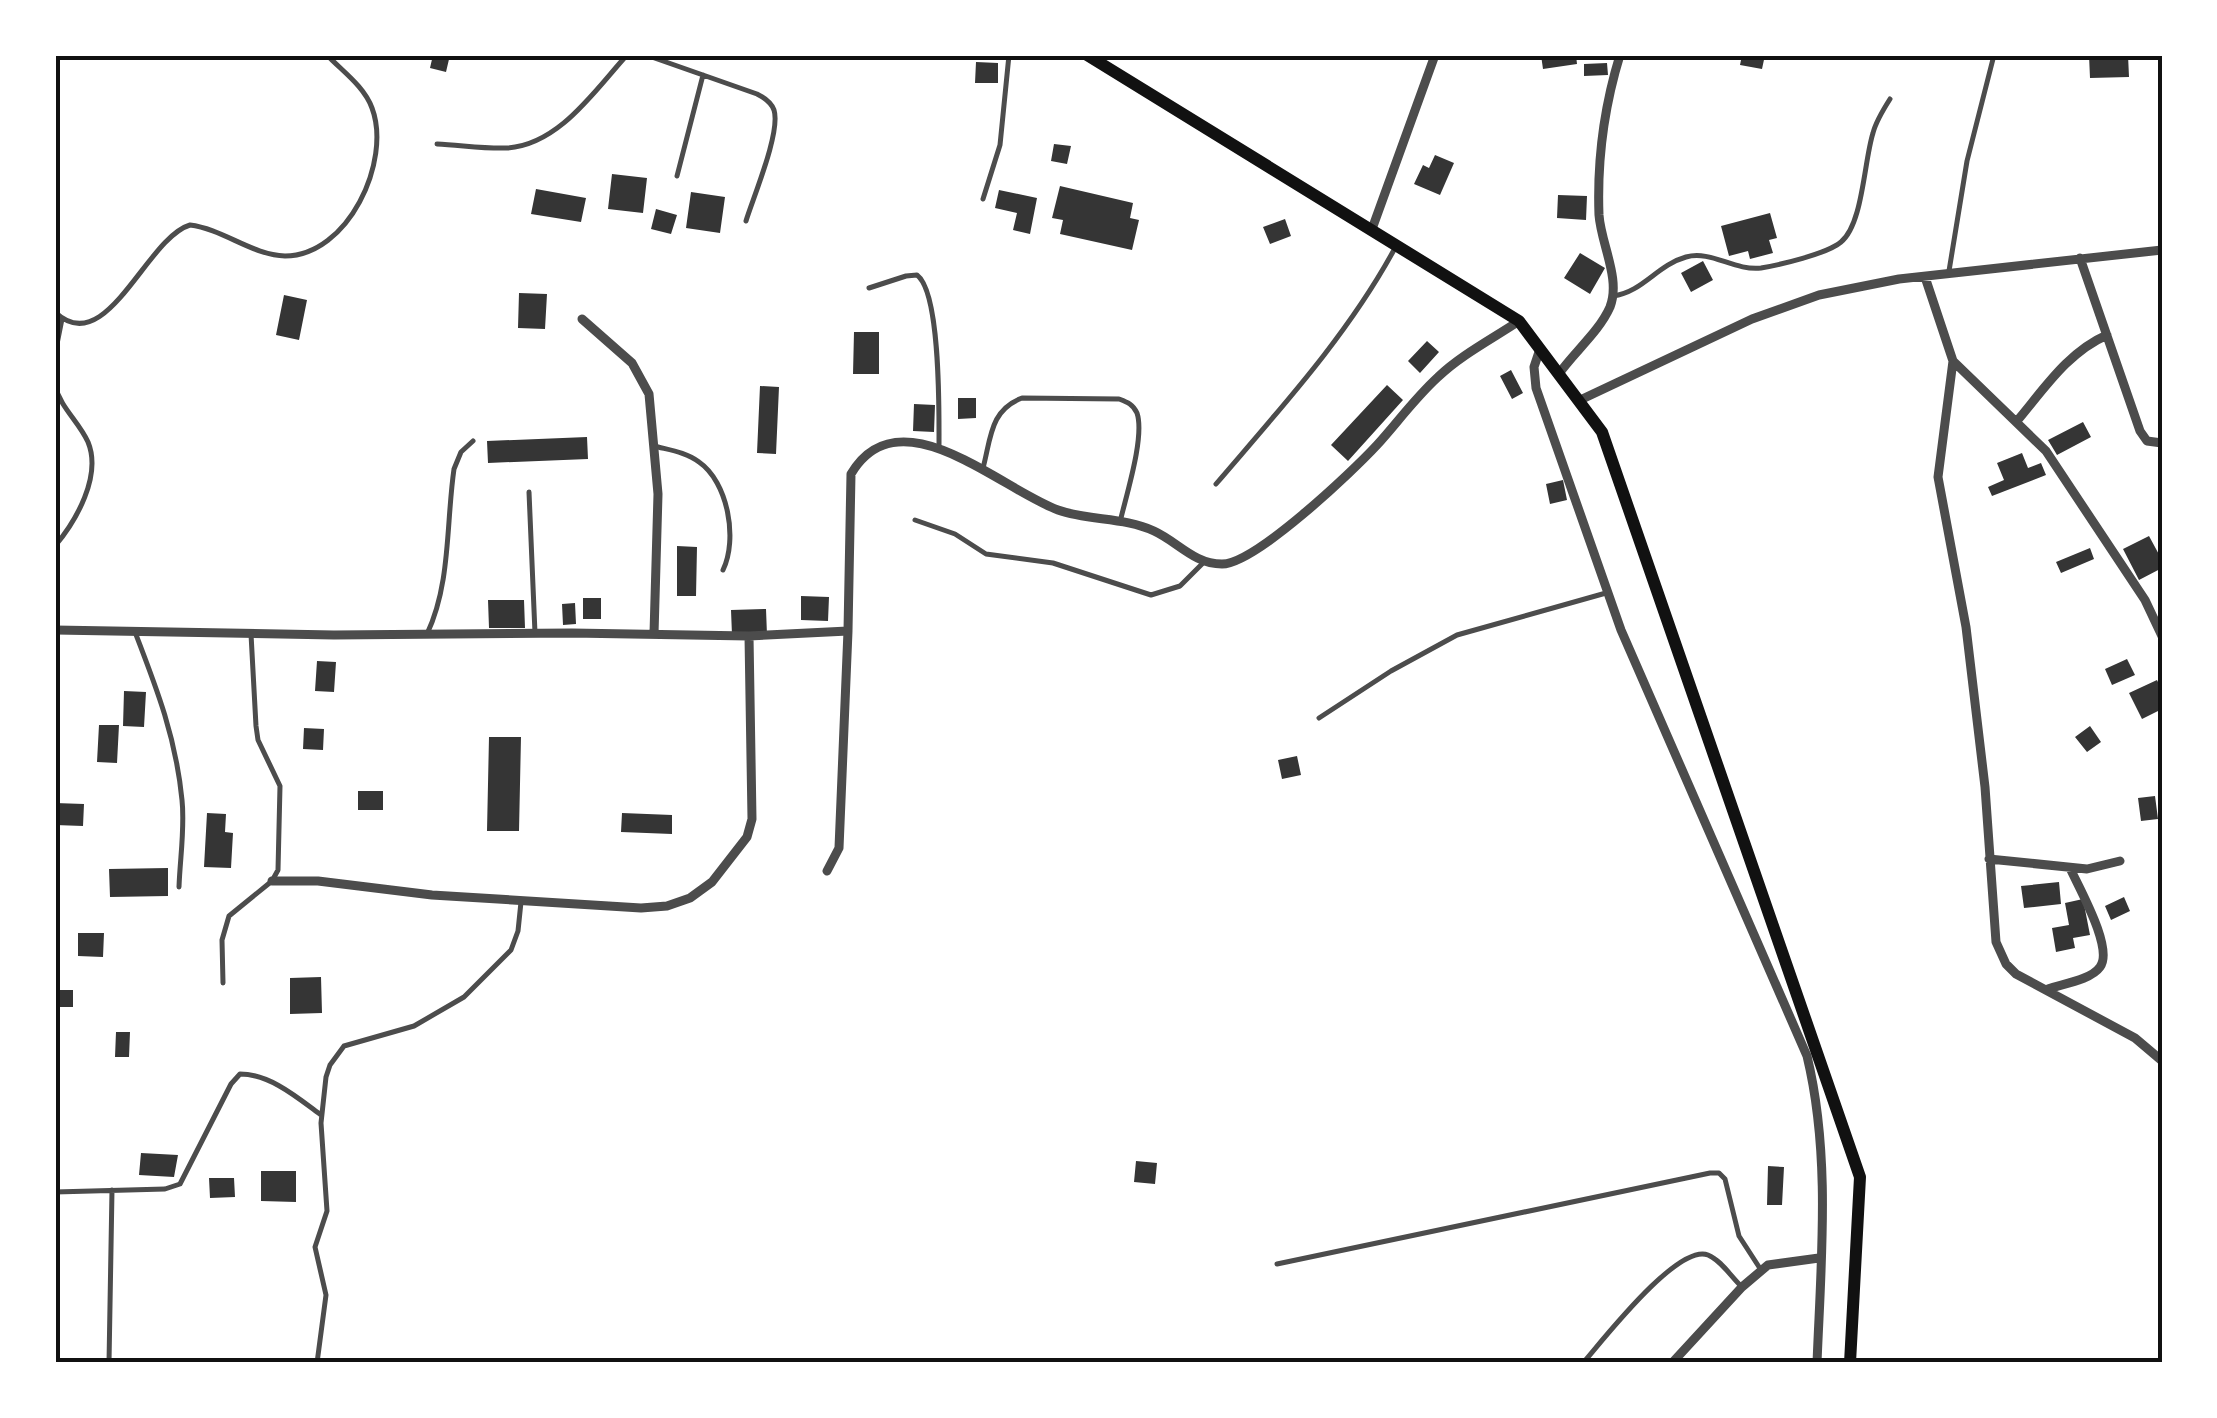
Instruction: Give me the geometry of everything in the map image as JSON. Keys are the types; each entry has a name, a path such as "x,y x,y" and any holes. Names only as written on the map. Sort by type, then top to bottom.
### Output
{"main road":[{"path":"1087,55 1519,321 1602,432 1860,1177 1850,1363"}],"street":[{"path":"1372,229 1435,55"},
{"path":"1558,374 1596,328 1612,296 1600,222 1600,157 1608,93 1620,55"},
{"path":"1578,401 1752,319 1835,292 1925,277 2162,250"},
{"path":"2080,258 2140,431 2148,440 2162,443"},
{"path":"1925,277 1953,361 1938,477 1966,626 1986,788 1996,942 2016,974 2135,1038 2160,1060"},
{"path":"582,319 632,363 649,394 658,494 654,634"},
{"path":"827,871 839,848 852,474 859,461 887,443 918,441 1046,505 1152,530 1205,561 1227,564 1255,552 1354,468 1441,374 1519,321"},
{"path":"2018,421 2062,368 2087,344 2107,335"},
{"path":"1540,349 1534,367 1536,388 1606,593 1806,1056 1822,1152 1816,1363"},
{"path":"1953,361 2018,421 2053,462 2145,600 2162,636"},
{"path":"55,630 749,636 848,630"},
{"path":"272,880 318,880 421,894 641,908 667,906 690,898 725,867 747,838 752,818 749,636"},
{"path":"1990,859 2070,868 2102,867 2120,861"},
{"path":"2048,989 2096,971 2103,960 2102,942 2070,868"},
{"path":"1672,1363 1760,1270 1776,1262 1819,1258"}],"lane":[{"path":"55,312 70,324 86,324 111,309 171,234 190,224 286,256 317,247 336,234 357,208 370,177 376,122 366,96 327,55"},
{"path":"437,144 508,148 545,137 628,55"},
{"path":"646,55 768,100 776,117 746,222"},
{"path":"983,199 1000,145 1009,55"},
{"path":"1949,274 1967,161 1994,55"},
{"path":"677,176 704,75"},
{"path":"1612,296 1629,294 1687,257 1710,258 1733,267 1760,268 1828,250 1842,242 1854,220 1876,124 1890,99"},
{"path":"1216,484 1342,333 1376,284 1397,244"},
{"path":"870,288 917,275 928,288 938,381 939,449"},
{"path":"55,354 62,319"},
{"path":"55,386 62,405 87,440 91,454 81,506 55,546"},
{"path":"982,471 998,414 1005,405 1022,398 1119,398 1130,403 1138,422 1120,522"},
{"path":"428,634 439,610 443,588 454,469 461,452 473,441"},
{"path":"654,446 688,455 715,479 732,536 732,549 723,570"},
{"path":"529,492 534,633"},
{"path":"914,520 956,534 986,554 1052,562 1151,595 1180,586 1205,561"},
{"path":"1319,718 1391,671 1457,635 1606,593"},
{"path":"136,632 164,704 178,768 182,802 179,887"},
{"path":"223,983 222,940 229,916 272,880 279,858 280,786 258,740 251,634"},
{"path":"316,1363 326,1295 314,1247 327,1212 328,1194 321,1115 326,1077 336,1054 344,1046 414,1026 464,997 510,950 518,931 522,899"},
{"path":"55,1192 165,1189 180,1184 231,1084 240,1074 255,1074 292,1093 321,1115"},
{"path":"1277,1264 1710,1173 1726,1179 1740,1236 1760,1270"},
{"path":"109,1363 112,1190"},
{"path":"1582,1363 1672,1266 1691,1255 1704,1253 1713,1257 1742,1287"}],"building":[{"path":"433,55 450,55 446,72 430,68"},
{"path":"1541,55 1576,55 1577,64 1543,69"},
{"path":"1742,55 1765,55 1762,69 1740,65"},
{"path":"2089,55 2128,55 2129,77 2090,78"},
{"path":"976,62 998,63 998,83 975,83"},
{"path":"1607,63 1608,75 1584,76 1584,64"},
{"path":"1054,144 1071,146 1067,164 1051,161"},
{"path":"1435,155 1454,163 1440,195 1414,184 1423,165 1429,168"},
{"path":"612,174 647,178 643,213 608,209"},
{"path":"1060,186 1133,203 1130,218 1139,220 1132,250 1060,234 1063,220 1052,218"},
{"path":"536,189 586,198 581,222 531,214"},
{"path":"999,190 1037,198 1030,234 1013,230 1017,213 995,208"},
{"path":"691,192 725,197 720,233 686,228"},
{"path":"1558,195 1587,196 1586,220 1557,218"},
{"path":"656,209 677,215 671,234 651,229"},
{"path":"1770,213 1777,238 1769,240 1773,253 1750,259 1748,251 1729,256 1721,226"},
{"path":"1285,219 1291,236 1270,244 1263,227"},
{"path":"1580,253 1605,268 1590,294 1564,278"},
{"path":"1703,261 1713,280 1691,292 1681,273"},
{"path":"519,293 547,294 545,329 518,328"},
{"path":"284,295 307,300 299,340 276,335"},
{"path":"854,332 879,332 879,374 853,374"},
{"path":"1427,341 1439,352 1420,373 1408,361"},
{"path":"1511,370 1523,393 1512,399 1500,376"},
{"path":"1387,385 1403,400 1348,461 1331,445"},
{"path":"760,386 779,387 776,454 757,453"},
{"path":"958,398 976,398 976,418 958,419"},
{"path":"914,404 935,405 934,432 913,431"},
{"path":"2083,422 2091,437 2057,455 2048,440"},
{"path":"587,437 588,459 488,463 487,441"},
{"path":"2022,453 2028,468 2041,463 2046,475 1992,496 1988,487 2004,480 1997,463"},
{"path":"1563,480 1567,500 1550,504 1546,484"},
{"path":"2149,536 2162,560 2162,568 2139,580 2123,549"},
{"path":"677,546 697,547 696,596 677,596"},
{"path":"2090,548 2094,559 2061,573 2056,562"},
{"path":"801,596 829,597 828,621 801,620"},
{"path":"583,598 601,598 601,619 583,619"},
{"path":"488,600 524,600 525,628 489,628"},
{"path":"575,603 576,624 563,625 562,604"},
{"path":"766,609 767,635 732,635 731,610"},
{"path":"2127,659 2135,675 2112,685 2105,669"},
{"path":"317,661 336,662 334,692 315,691"},
{"path":"2157,680 2162,690 2162,709 2142,719 2129,693"},
{"path":"124,691 146,692 144,727 123,726"},
{"path":"99,725 119,725 117,763 97,762"},
{"path":"2090,726 2101,742 2087,752 2075,737"},
{"path":"304,728 324,729 323,750 303,749"},
{"path":"489,737 521,737 519,831 487,831"},
{"path":"1297,756 1301,775 1282,779 1278,760"},
{"path":"358,791 383,791 383,810 358,810"},
{"path":"2155,796 2158,819 2141,821 2138,798"},
{"path":"55,803 84,804 83,826 55,825"},
{"path":"207,813 226,814 225,832 233,833 231,868 204,867"},
{"path":"622,813 672,815 672,834 621,832"},
{"path":"168,868 168,896 110,897 109,869"},
{"path":"2059,882 2061,904 2024,908 2021,886"},
{"path":"2124,897 2130,911 2111,920 2105,906"},
{"path":"2083,899 2090,935 2073,938 2075,948 2056,952 2052,928 2069,925 2065,903"},
{"path":"78,933 104,933 103,957 78,956"},
{"path":"321,977 322,1013 290,1014 290,978"},
{"path":"55,990 73,990 73,1007 55,1007"},
{"path":"116,1032 130,1032 129,1057 115,1057"},
{"path":"141,1153 178,1155 174,1177 139,1175"},
{"path":"1136,1161 1157,1163 1155,1184 1134,1182"},
{"path":"1768,1166 1784,1167 1782,1205 1767,1205"},
{"path":"261,1171 296,1171 296,1202 261,1201"},
{"path":"209,1178 234,1178 235,1197 210,1198"}]}
